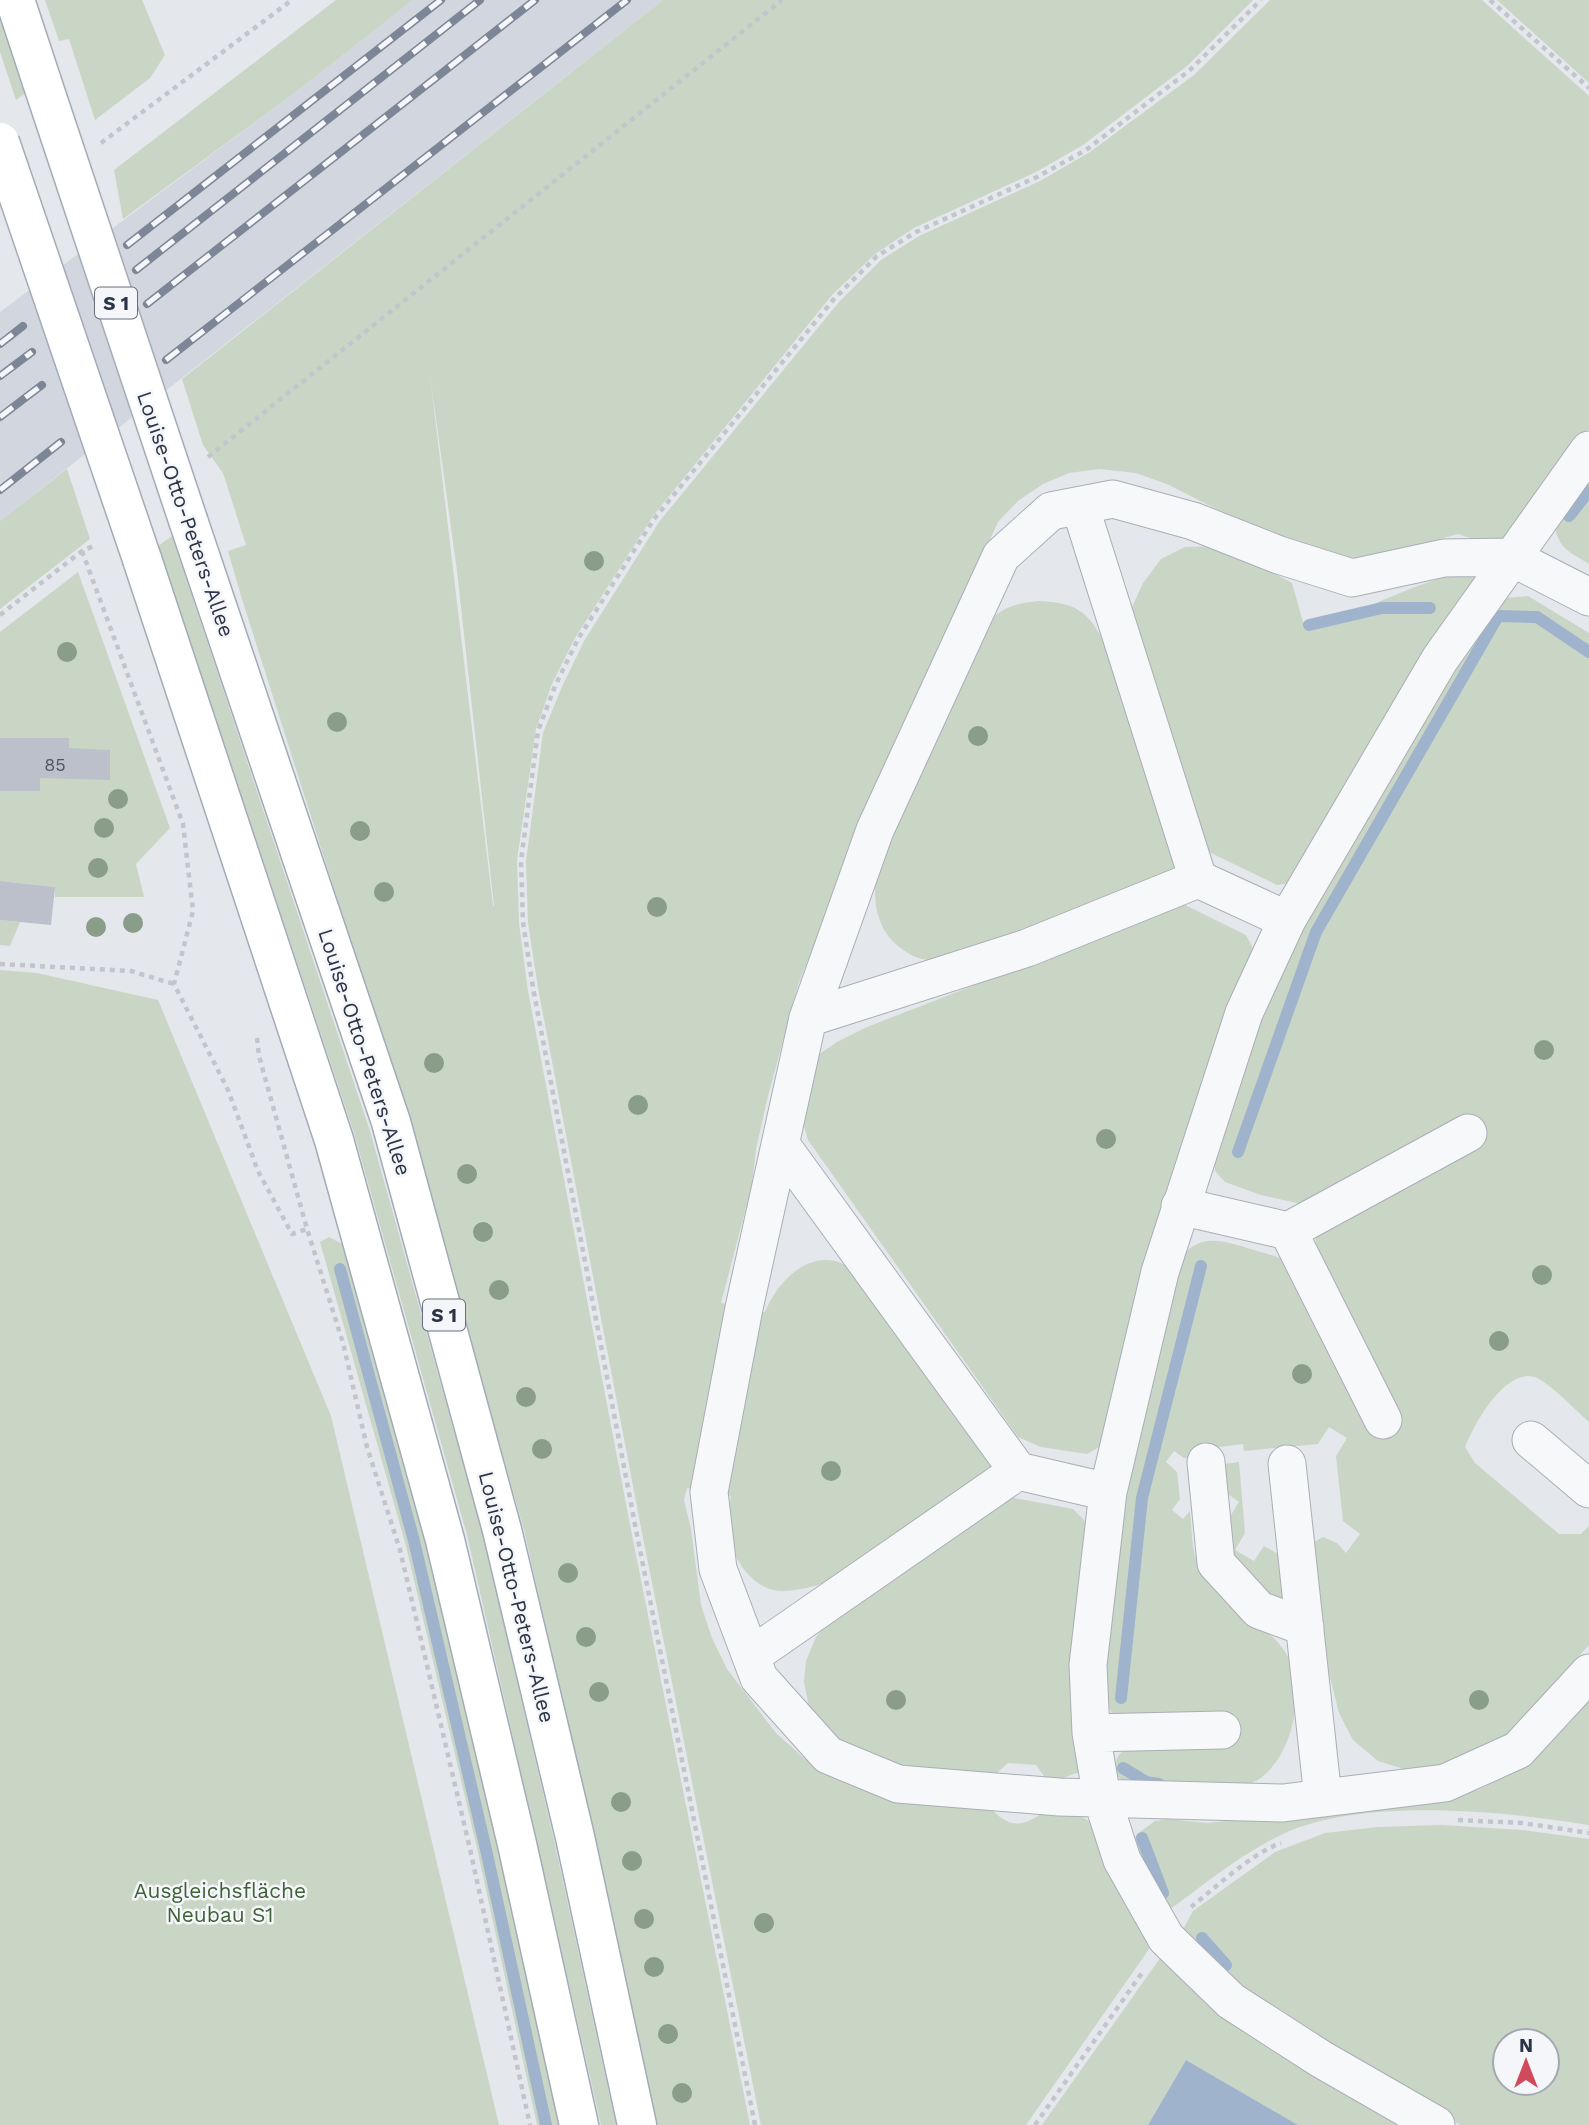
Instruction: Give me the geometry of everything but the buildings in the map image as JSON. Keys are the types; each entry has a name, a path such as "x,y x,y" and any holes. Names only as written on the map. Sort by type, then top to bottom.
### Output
{"main road":[{"name":"Louise-Otto-Peters-Allee","path":"15,0 394,1135 502,1530 578,1850 637,2125"},
{"path":"0,142 142,559 342,1166 445,1540 517,1844 579,2125"}],"lane":[{"path":"1436,2125 1321,2059 1231,2001 1166,1938 1122,1860 1102,1798 1091,1733 1088,1665 1108,1492 1160,1272 1244,1013 1287,920 1440,659 1589,450"},
{"path":"1589,597 1511,557 1444,558 1352,578 1279,555 1193,521 1113,499 1051,511 1001,556 875,830 808,1018 744,1308 709,1492 718,1569 759,1678 828,1755 898,1784 1102,1798 1283,1803 1445,1783 1518,1750 1589,1673"},
{"path":"1080,506 1198,879"},
{"path":"808,1018 1027,948 1198,879 1287,920"},
{"path":"1180,1206 1289,1231 1468,1133"},
{"path":"781,1145 1018,1471 1108,1492"},
{"path":"1289,1231 1383,1420"},
{"path":"1531,1440 1589,1489"},
{"path":"1206,1462 1216,1563 1259,1610 1305,1627"},
{"path":"1287,1464 1323,1798"},
{"path":"751,1656 1018,1471"},
{"path":"1091,1733 1222,1730"}],"path":[{"path":"95,148 292,0"},
{"path":"201,463 782,0"},
{"path":"755,2125 640,1549 533,988 523,922 520,861 538,731 555,686 578,639 654,519 834,299 877,257 916,232 1037,177 1086,150 1190,70 1261,0"},
{"path":"1490,0 1589,89"},
{"path":"0,615 82,551 97,544"},
{"path":"82,551 183,824 193,911 174,984 228,1090 258,1171 292,1234 307,1229"},
{"path":"0,964 131,971 174,984"},
{"path":"256,1033 259,1056 307,1229 343,1343 367,1447 400,1550 473,1862 530,2125"},
{"path":"1455,1820 1522,1823 1589,1833"},
{"path":"1035,2125 1189,1909 1273,1846 1286,1841"}],"shaded area":[{"path":"413,0 663,0 0,521 0,312 297,91"}],"green space":[{"path":"45,0 142,0 165,55 150,78 95,120 69,39 59,41"},
{"path":"336,0 413,0 297,91 123,219 114,170"},
{"path":"663,0 1253,0 1187,66 1083,145 1036,172 914,228 875,254 832,295 653,516 575,638 552,684 536,729 517,860 519,923 528,991 632,1535 750,2125 656,2125 524,1530 409,1125 228,551 246,545 223,473 203,445 182,379","holes":["430,375 457,571 494,906"]},
{"path":"1270,0 1482,0 1589,96 1589,429 1501,548 1458,534 1365,560 1337,558 1242,522 1169,485 1136,473 1099,469 1069,473 1043,484 1018,501 998,522 883,774 798,985 768,1096 756,1149 752,1185 721,1303 765,1312 784,1282 812,1262 835,1261 859,1273 994,1464 988,1477 835,1580 795,1590 770,1589 751,1577 743,1568 728,1535 731,1496 687,1488 684,1500 691,1529 701,1605 712,1638 727,1669 776,1733 805,1759 838,1777 987,1805 1002,1819 1016,1824 1030,1820 1048,1809 1077,1814 1092,1823 1154,1942 1026,2125 761,2125 642,1533 538,988 528,923 526,861 543,733 584,641 659,522 839,302 881,260 919,236 1040,181 1090,152 1194,75"},
{"path":"1497,0 1589,0 1589,83"},
{"path":"0,12 27,92 16,100 0,52"},
{"path":"1589,461 1589,564 1564,547 1553,520"},
{"path":"67,469 90,539 0,609 0,521"},
{"path":"172,536 370,1131 483,1535 554,1840 616,2125 601,2125 467,1535 354,1133 158,546"},
{"path":"1212,546 1263,567 1292,583 1303,622 1318,625 1458,572 1489,571 1292,883 1277,885 1209,852 1133,636 1132,607 1143,583 1161,559 1185,547"},
{"path":"78,572 170,828 136,864 144,897 55,897 55,887 0,881 0,632"},
{"path":"1528,596 1589,633 1589,1422 1545,1383 1527,1376 1504,1387 1494,1398 1476,1424 1465,1447 1475,1463 1559,1534 1581,1534 1589,1526 1589,1645 1506,1739 1445,1768 1410,1771 1378,1761 1353,1740 1339,1713 1329,1673 1310,1544 1323,1537 1337,1543 1346,1553 1360,1534 1343,1521 1336,1456 1347,1438 1329,1427 1318,1444 1244,1451 1243,1444 1219,1447 1219,1454 1184,1458 1174,1451 1166,1462 1177,1472 1180,1499 1172,1510 1183,1519 1190,1511 1194,1552 1206,1579 1228,1602 1278,1642 1287,1655 1295,1685 1294,1718 1288,1739 1277,1760 1253,1783 1234,1787 1129,1784 1116,1776 1116,1760 1127,1748 1104,1691 1121,1491 1178,1261 1195,1245 1213,1241 1268,1254 1290,1264 1315,1251 1316,1237 1322,1226 1301,1204 1261,1195 1225,1182 1215,1171 1213,1141 1273,980 1437,688 1505,598"},
{"path":"1039,601 1071,606 1079,610 1092,623 1104,643 1178,868 1022,935 946,958 920,959 892,941 880,921 875,899 878,863 987,623 1011,607"},
{"path":"1183,904 1246,935 1253,948 1253,969 1101,1446 1087,1454 1041,1447 1018,1437 808,1140 801,1116 818,1055 837,1042 867,1027"},
{"path":"0,920 20,922 10,946 0,945"},
{"name":"Ausgleichsfläche Neubau S1","path":"0,970 37,973 158,1000 331,1416 499,2125 0,2125"},
{"path":"329,1237 346,1246 427,1543 559,2125 537,2125 477,1848 406,1546 320,1242"},
{"path":"1239,1462 1245,1533 1235,1550 1254,1561 1264,1546 1280,1555 1288,1608 1246,1579 1231,1558 1221,1508 1231,1515 1239,1502 1228,1494 1225,1464"},
{"path":"1009,1497 1073,1509 1084,1520 1089,1533 1084,1772 1049,1783 1036,1765 1008,1763 989,1780 895,1767 837,1745 809,1707 804,1682 806,1661 816,1637 833,1617"},
{"path":"1589,1697 1589,1825 1516,1815 1434,1810 1352,1815 1316,1822 1283,1834 1252,1851 1164,1914 1132,1843 1137,1834 1155,1821 1168,1819 1207,1823 1405,1803 1478,1790 1510,1774 1540,1753"},
{"path":"1442,1825 1522,1830 1589,1839 1589,2125 1460,2125 1317,2047 1237,1993 1180,1935 1193,1911 1275,1852 1325,1833 1378,1827"},
{"path":"1163,1954 1413,2125 1298,2125 1186,2060 1148,2125 1042,2125"}],"water":[{"path":"1186,2060 1298,2125 1148,2125"}],"waterway":[{"path":"1569,516 1589,491"},
{"path":"1309,625 1382,608 1430,608"},
{"path":"1238,1152 1316,932 1498,616 1537,617 1589,652"},
{"path":"1121,1698 1142,1498 1201,1266"},
{"path":"340,1269 414,1541 487,1854 546,2125"},
{"path":"1123,1768 1146,1782 1159,1784"},
{"path":"1142,1838 1163,1893"},
{"path":"1202,1938 1226,1965"}],"railway":[{"path":"127,245 441,0"},
{"path":"136,270 480,0"},
{"path":"147,304 535,0"},
{"path":"166,360 627,0"},
{"path":"0,344 23,326"},
{"path":"0,376 32,352"},
{"path":"0,417 42,385"},
{"path":"0,490 61,442"}]}
